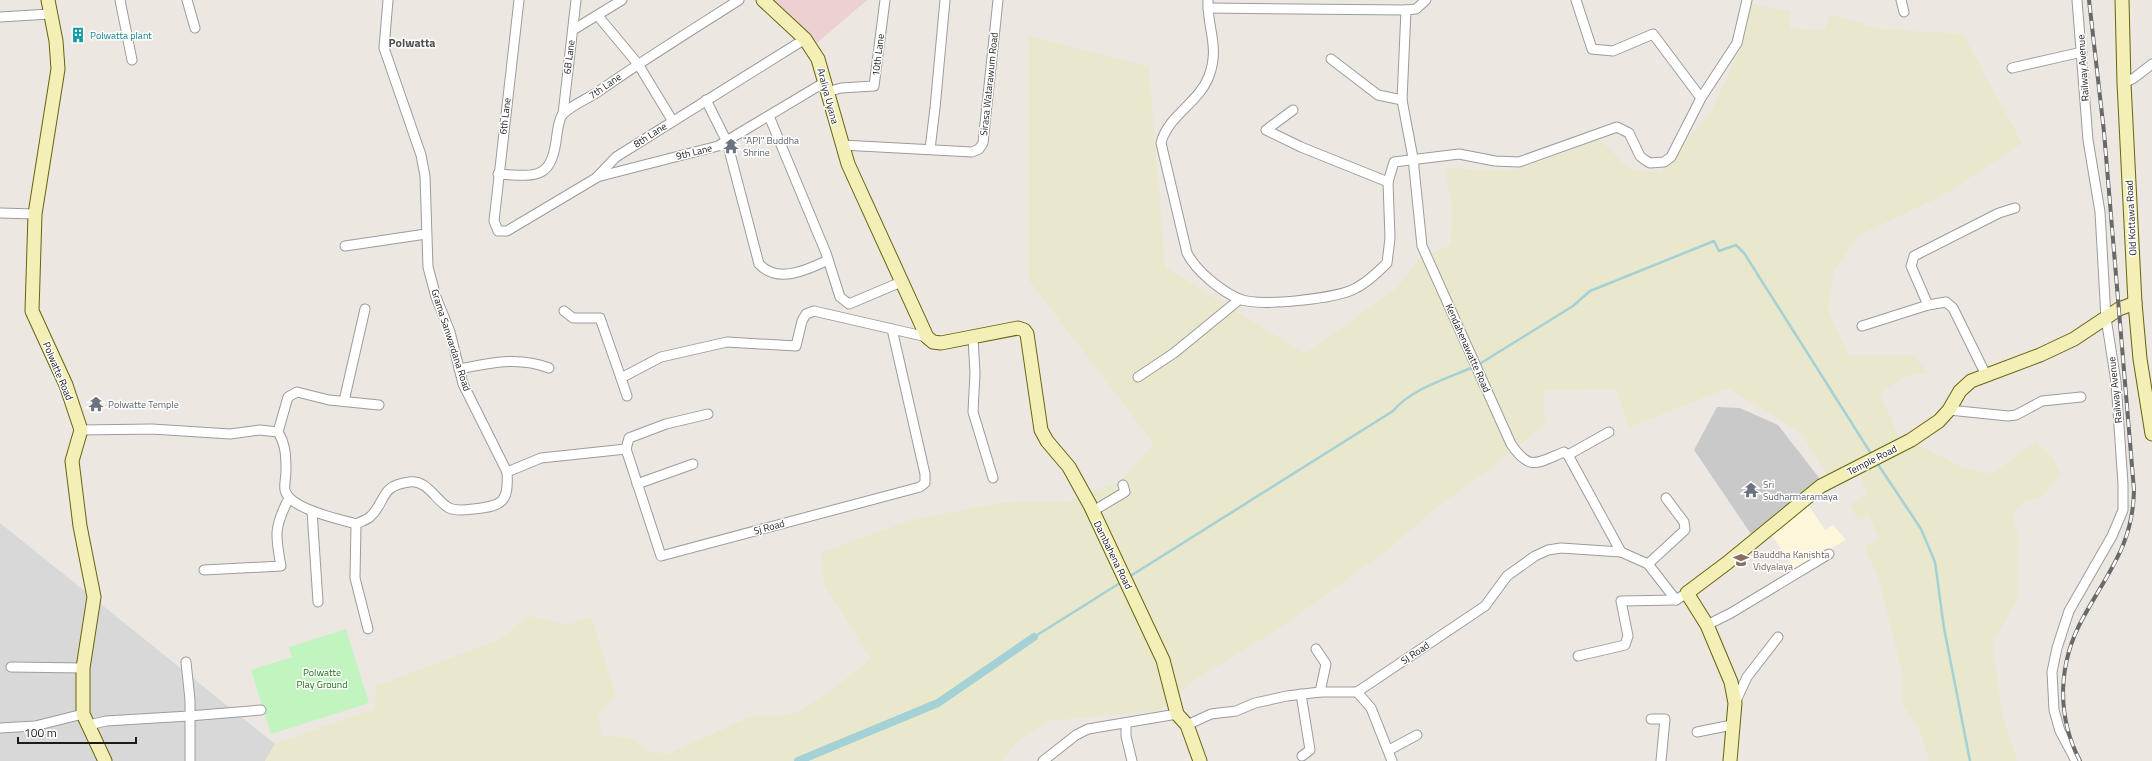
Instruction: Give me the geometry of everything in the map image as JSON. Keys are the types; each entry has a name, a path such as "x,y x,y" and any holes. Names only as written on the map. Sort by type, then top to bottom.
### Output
{"street":[{"name":"Polwatte Road","path":"48,0 56,41 58,69 34,214 32,311 66,385 80,430"},
{"path":"120,0 132,60"},
{"path":"187,0 195,28"},
{"name":"Grama Sanwardana Road","path":"356,524 370,517 388,490 393,486 410,481 424,485 449,508 463,510 495,507 505,497 508,486 507,472 463,384 450,332 436,297 428,267 425,176 421,155 384,48 388,0"},
{"name":"6th Lane","path":"498,231 494,221 498,174 519,0"},
{"name":"6B Lane","path":"563,114 576,0"},
{"path":"573,30 622,0"},
{"name":"7th Lane","path":"563,114 739,0"},
{"name":"Araliya Uyana","path":"763,0 805,39 818,59 848,164 927,337"},
{"name":"10th Lane","path":"826,87 841,88 874,86 885,0"},
{"path":"930,150 945,0"},
{"name":"Sirasa Watarawum Road","path":"842,145 972,152 979,150 983,143 998,0"},
{"path":"1426,0 1416,9 1406,10 1353,4 1208,4 1215,54 1208,77 1194,98 1171,122 1163,133 1160,143 1187,253 1192,264 1204,275 1240,299 1261,302 1289,301 1342,294 1357,288 1387,263 1390,238 1388,182 1394,162 1413,158 1459,154 1494,161 1519,162 1617,127 1629,134 1640,156 1645,160 1650,163 1664,162 1671,157 1678,146 1701,98 1737,43 1747,0"},
{"path":"1576,0 1592,49 1613,51 1653,34 1701,98"},
{"path":"1901,0 1904,12"},
{"name":"Railway Avenue","path":"2076,761 2060,731 2054,710 2052,672 2057,648 2069,611 2112,536 2123,510 2116,382 2106,318 2100,212 2088,140 2077,0"},
{"name":"Old Kottawa Road","path":"2122,0 2124,83 2135,303 2140,359 2152,434"},
{"name":"Kendahenawatte Road","path":"1406,10 1402,100 1413,158 1422,246 1511,444 1520,457 1529,463 1537,463 1564,452 1568,455"},
{"path":"0,17 50,14"},
{"path":"598,16 638,64 672,120"},
{"name":"8th Lane","path":"498,231 507,231 596,178 616,157 672,120 805,39"},
{"path":"2012,68 2082,52"},
{"path":"1331,59 1378,95 1402,100"},
{"path":"2124,83 2134,78 2152,64"},
{"name":"9th Lane","path":"596,178 727,142 769,116 826,87"},
{"path":"706,100 727,142 759,264 764,270 783,275 799,273 828,260"},
{"path":"1293,110 1266,130 1302,147 1388,182"},
{"path":"498,174 536,175 544,172 551,164 563,114"},
{"path":"769,116 828,260 840,297 849,304 901,282"},
{"path":"1928,306 1911,266 1914,256 1999,213 2015,208"},
{"path":"0,213 34,214"},
{"path":"345,246 426,234"},
{"path":"1138,377 1174,352 1240,299"},
{"path":"1862,326 1946,302 1951,304 1986,375"},
{"name":"Temple Road","path":"1687,593 1727,563 1821,486 1911,440 1939,421 1949,410 1960,391 1971,381 2040,355 2074,339 2119,309 2135,303"},
{"path":"344,401 365,309"},
{"path":"621,378 661,357 727,342 796,346 802,321 806,314 814,310 892,330 927,337"},
{"path":"564,311 573,318 600,318 627,396"},
{"name":"Dambahena Road","path":"927,337 933,342 941,343 973,338 1018,328 1024,330 1027,334 1041,430 1047,441 1069,467 1093,511 1163,660 1178,714 1187,725 1200,761"},
{"name":"Sj Road","path":"626,449 660,556 920,487 925,483 925,474 892,330"},
{"path":"973,338 975,373 973,412 993,478"},
{"path":"459,369 515,360 532,362 549,368"},
{"path":"368,629 355,578 356,524 312,511 297,504 289,498 285,491 286,455 284,441 278,432 288,397 297,392 330,400 379,405"},
{"path":"1949,410 2008,416 2016,415 2042,401 2081,397"},
{"path":"507,472 540,458 626,449 629,438 666,424 708,414"},
{"path":"105,761 86,720 83,668 94,597 80,526 72,461 80,430 152,430 230,434 260,430 278,432"},
{"path":"1608,432 1568,455 1621,552 1648,564 1676,600"},
{"path":"638,484 693,464"},
{"path":"1093,511 1125,492 1123,485"},
{"path":"204,570 281,566 276,530 279,517 289,498"},
{"path":"1648,564 1685,530 1684,522 1666,498"},
{"path":"312,511 318,602"},
{"name":"SJ Road","path":"1356,692 1485,606 1507,576 1534,556 1548,550 1561,548 1621,552"},
{"path":"1707,625 1731,614 1829,554"},
{"path":"1578,656 1625,645 1628,636 1621,601 1676,600 1687,593 1707,625 1731,682 1735,703"},
{"path":"1730,761 1735,703 1746,677 1778,638"},
{"path":"1316,650 1326,664 1320,692"},
{"path":"186,662 190,700 190,761"},
{"path":"11,668 83,668"},
{"path":"1187,725 1211,714 1236,711 1255,703 1301,694 1320,692 1356,692 1371,708 1389,750 1392,761"},
{"path":"1301,694 1310,750 1302,756"},
{"path":"0,728 35,726 86,720 106,721 261,710"},
{"path":"1043,761 1076,735 1088,729 1126,724 1178,714"},
{"path":"1651,720 1665,719 1661,761"},
{"path":"1126,724 1126,736 1132,761"},
{"path":"1697,732 1732,725"},
{"path":"1389,750 1417,735"}],"shaded area":[{"path":"770,0 867,0 817,43"},
{"name":"Sri Sudharmaramaya","path":"1717,407 1740,408 1778,425 1820,479 1751,534 1694,450"},
{"path":"1805,500 1825,530 1833,525 1846,540 1794,569 1769,531"},
{"path":"0,523 275,744 265,761 0,761"}],"green space":[{"path":"1752,4 1790,11 1790,28 1824,31 1831,14 1880,29 1963,34 2022,143 1942,196 1859,235 1834,272 1828,310 1849,355 1914,355 1928,373 1909,375 1880,393 1899,437 1828,476 1801,433 1728,388 1629,427 1616,389 1544,390 1545,424 1496,464 1433,510 1390,548 1284,625 1193,681 1159,711 1047,721 1016,742 1002,761 265,761 275,744 374,709 376,686 501,639 528,616 568,625 591,616 616,696 598,714 602,736 632,738 646,751 668,754 754,715 774,716 796,713 825,695 871,659 824,585 821,553 907,521 999,503 1066,502 1119,482 1154,444 1029,280 1029,36 1149,67 1165,267 1305,354 1397,288 1419,259 1451,245 1452,207 1445,168 1511,171 1563,154 1599,138 1629,169 1661,173 1712,110 1744,41"},
{"path":"2036,441 2053,458 2061,475 2042,496 2022,503 2013,514 2018,538 2018,599 1992,645 2003,718 2017,761 1929,761 1921,733 1902,704 1903,675 1879,580 1864,546 1880,539 1868,514 1858,521 1850,505 1867,494 1859,472 1916,444 1964,468 1993,474"},
{"name":"Polwatte Play Ground","path":"346,629 369,703 271,734 251,670 292,657 289,647"}],"waterway":[{"path":"1481,363 1573,306 1590,291 1714,241 1719,251 1736,245 1744,253 1870,452"},
{"path":"1132,575 1393,411 1400,403 1409,397 1429,385 1471,368"},
{"path":"1877,463 1921,529 1935,562 1944,628 1970,761"},
{"path":"1034,637 1120,583"},
{"path":"798,761 938,703 1034,637"}],"railway":[{"path":"2080,761 2072,743 2067,726 2063,689 2065,671 2075,635 2083,618 2118,557 2124,543 2133,509 2134,490 2104,132 2089,0"}],"place":[{"name":"Polwatta plant","path":"78,35"},
{"name":"\"API\" Buddha Shrine","path":"731,146"},
{"name":"Polwatte Temple","path":"96,404"},
{"name":"Sri Sudharmaramaya","path":"1751,490"},
{"name":"Bauddha Kanishta Vidyalaya","path":"1741,560"}],"district":[{"name":"Polwatta","path":"412,42"}]}
